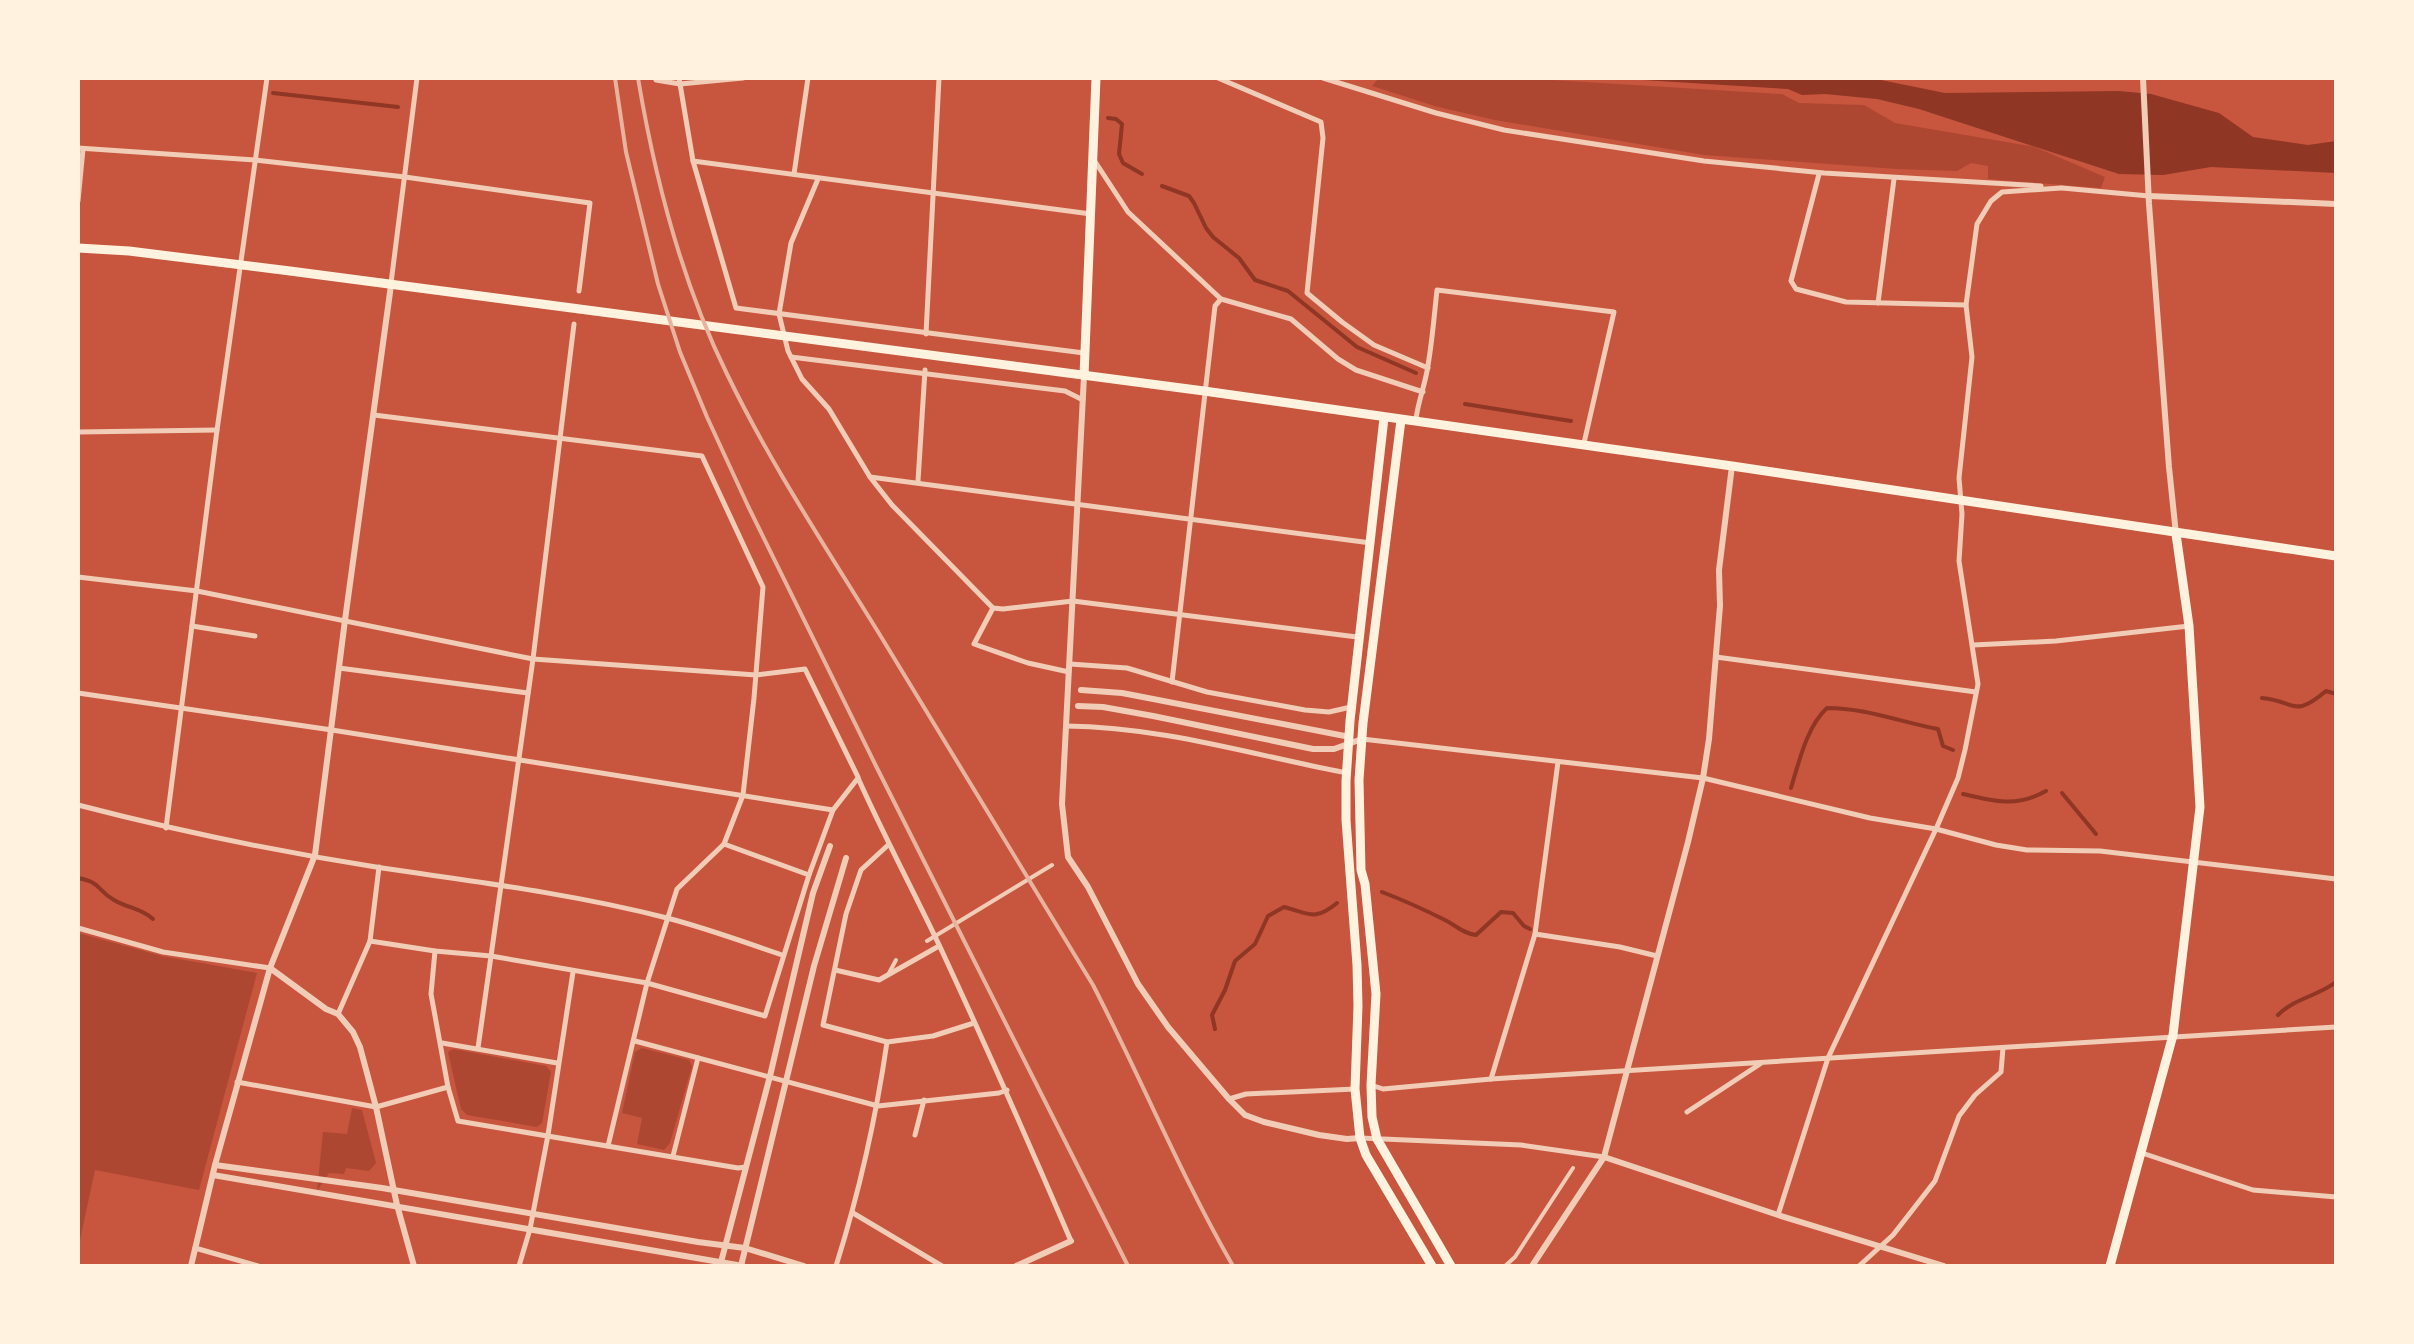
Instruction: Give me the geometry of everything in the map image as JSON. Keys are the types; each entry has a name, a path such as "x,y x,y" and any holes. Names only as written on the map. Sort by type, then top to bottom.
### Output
{"main road":[{"path":"1084,376 1096,78"},
{"path":"78,248 240,264 1204,391 2336,556"},
{"path":"1384,418 1348,741 1346,820 1358,992 1355,1089 1360,1138 1372,1166 1432,1266"},
{"path":"1401,420 1359,780 1362,870 1376,994 1372,1117 1377,1138 1451,1266"},
{"path":"2110,1266 2173,1035 2200,807 2188,626 2176,534"}],"street":[{"path":"166,828 267,78"},
{"path":"191,1266 270,968 316,856 417,78"},
{"path":"656,80 743,78"},
{"path":"794,174 808,78"},
{"path":"926,334 939,78"},
{"path":"1218,78 1321,122 1323,138 1307,293 1374,345 1428,368"},
{"path":"1322,78 1504,130 1704,161 2149,196 2336,204"},
{"path":"680,81 693,160 736,308 1084,352"},
{"path":"2142,82 2176,534"},
{"path":"78,202 80,148 255,160 590,204 579,291"},
{"path":"693,160 1091,214"},
{"path":"1094,160 1128,212 1222,299 1290,319 1338,360 1356,370 1423,392"},
{"path":"1820,173 1791,281 1796,289 1846,302 1966,305"},
{"path":"1878,303 1894,178"},
{"path":"818,179 790,243 779,314 791,357 802,379 829,409 870,477 892,505 993,608 1073,601 1360,637"},
{"path":"1778,1215 1828,1058 1958,778 1978,684 1958,561 1960,471 1972,357 1966,305 1977,224 1990,201 2002,192 2061,188"},
{"path":"1416,422 1428,368 1437,290 1614,312 1583,446"},
{"path":"1172,682 1215,306 1222,299"},
{"path":"478,1048 533,659 574,324"},
{"path":"791,357 1066,391 1083,400"},
{"path":"918,482 925,372"},
{"path":"1084,376 1062,804 1068,858 1088,887 1138,984 1168,1027 1229,1099 1245,1115 1319,1135 1521,1146 1604,1157 1944,1266"},
{"path":"374,415 702,456 763,587 744,795 724,844 677,890 666,918 608,1146"},
{"path":"78,432 217,430"},
{"path":"1532,1266 1604,1157 1703,778 1720,606 1718,570 1732,466"},
{"path":"870,477 1371,543"},
{"path":"78,577 197,591 533,659 756,675 806,669 1007,1090 1072,1241 1016,1266"},
{"path":"993,608 974,644 1028,663 1127,668 1208,692 1304,710 1329,712 1351,707"},
{"path":"192,626 255,636"},
{"path":"1973,645 2056,642 2188,626"},
{"path":"1715,657 1976,692"},
{"path":"339,668 528,693"},
{"path":"1081,690 1122,693 1348,741 1362,739 1703,778 1996,846 2100,851 2336,879"},
{"path":"78,693 833,810"},
{"path":"1078,706 1103,707 1314,748 1334,749 1348,741"},
{"path":"1066,726 1116,727 1204,741 1347,773"},
{"path":"1491,1079 1535,934 1558,762"},
{"path":"370,941 491,956 647,983 765,1016 833,810 858,778"},
{"path":"78,805 166,828 379,867 502,884 666,918 784,956"},
{"path":"724,844 809,875"},
{"path":"888,845 861,870 846,914 823,1026 887,1042 933,1036 974,1023"},
{"path":"721,1264 813,893 830,846"},
{"path":"213,1175 742,1266 814,966 846,858"},
{"path":"926,941 1052,865"},
{"path":"338,1014 370,941 379,867"},
{"path":"78,928 163,952 270,968 338,1014 360,1047 414,1266"},
{"path":"1535,934 1620,946 1657,956"},
{"path":"835,970 879,980 939,946"},
{"path":"435,951 431,994 458,1120 746,1167"},
{"path":"888,975 896,960"},
{"path":"520,1266 548,1135 574,972"},
{"path":"1371,1085 1383,1089 2336,1027"},
{"path":"634,1040 878,1106 1007,1090"},
{"path":"836,1266 878,1106 887,1042"},
{"path":"441,1043 557,1063"},
{"path":"1859,1266 1881,1248 1935,1181 1959,1116 1975,1094 2001,1072 2002,1048"},
{"path":"673,1156 698,1058"},
{"path":"1687,1112 1762,1063"},
{"path":"237,1082 376,1107 448,1087"},
{"path":"1229,1099 1246,1094 1355,1089"},
{"path":"915,1134 924,1100"},
{"path":"2142,1153 2252,1190 2336,1197"},
{"path":"216,1165 745,1248 804,1266"},
{"path":"1504,1266 1515,1256 1573,1168"},
{"path":"853,1213 942,1266"},
{"path":"195,1248 258,1266"}],"shaded area":[{"path":"1379,78 1521,78 1782,94 1799,103 1864,105 1895,123 2035,147 2105,177 2101,188 1988,179 1988,166 1971,163 1957,171 1704,155 1438,107 1372,86"},
{"path":"1611,78 1871,78 1945,93 2151,94 2219,113 2253,137 2308,145 2336,141 2336,173 2211,167 2163,175 2119,174 1877,99"},
{"path":"78,933 162,956 257,973 199,1190 95,1170 78,1249"},
{"path":"642,1048 689,1060 692,1066 670,1143 664,1150 637,1144 642,1118 622,1113 635,1052"},
{"path":"453,1049 546,1066 551,1072 542,1123 537,1127 467,1115 461,1109 448,1052"},
{"path":"352,1108 362,1110 376,1163 369,1171 346,1168 344,1174 329,1173 317,1191 323,1132 347,1134"}],"waterway":[{"path":"273,93 398,107"},
{"path":"1108,118 1122,124 1119,154 1123,163 1142,174"},
{"path":"1162,186 1189,196 1213,237 1239,258 1255,280 1288,291 1357,347 1416,373"},
{"path":"1465,404 1571,421"},
{"path":"2262,698 2300,706 2326,691 2336,694"},
{"path":"1791,788 1809,734 1827,708 1938,729 1943,746 1953,750"},
{"path":"1963,794 2015,801 2046,791"},
{"path":"2062,793 2096,834"},
{"path":"78,878 92,882 114,900 153,919"},
{"path":"1382,892 1471,934 1476,935 1501,912 1513,913 1530,929"},
{"path":"1215,1029 1212,1015 1235,961 1255,944 1268,916 1284,907 1317,914 1337,903"},
{"path":"2278,1015 2336,982"}],"railway":[{"path":"615,78 626,152 658,284 707,417 876,766 1128,1266"},
{"path":"638,78 653,154 683,266 727,374 800,506 1093,985 1233,1266"}]}
